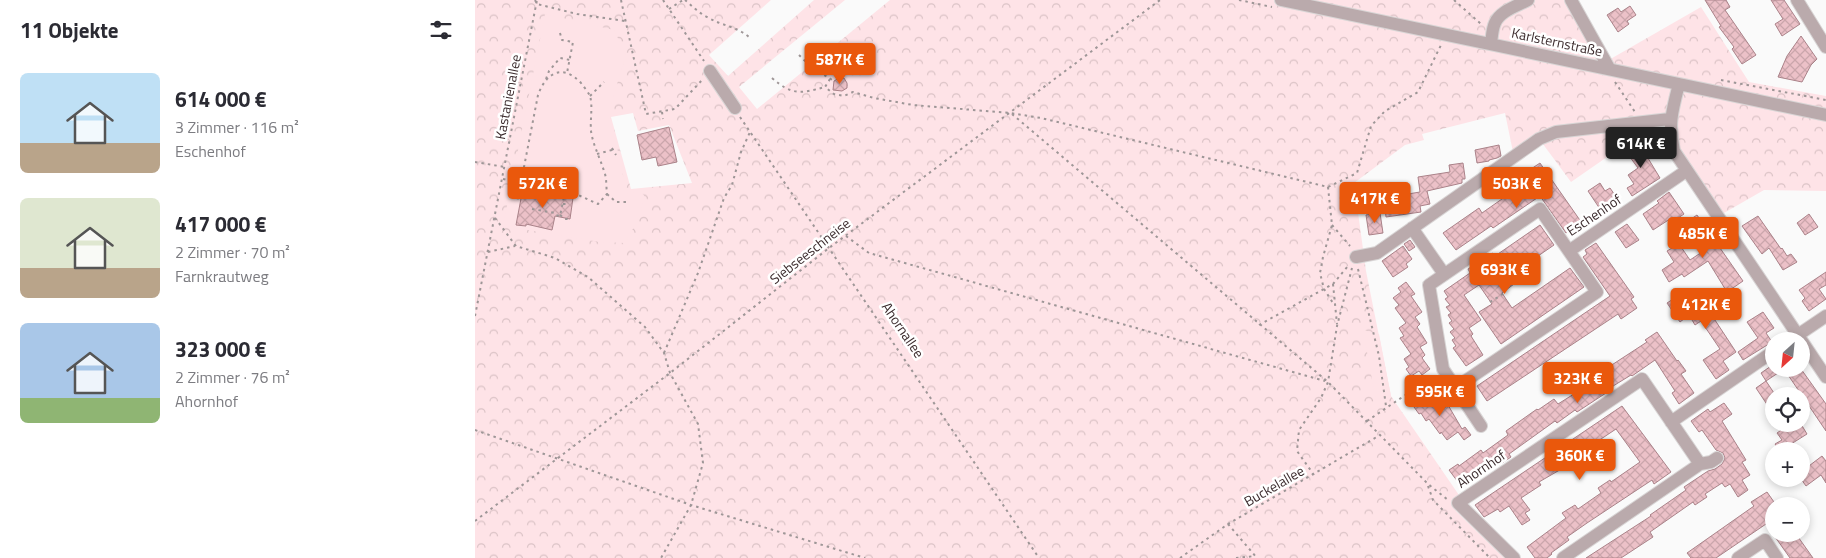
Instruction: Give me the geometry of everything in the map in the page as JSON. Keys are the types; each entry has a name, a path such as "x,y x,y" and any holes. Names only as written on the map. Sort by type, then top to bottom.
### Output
{"street":[{"name":"Karlsternstraße","path":"1281,0 1492,39 1679,84 1826,115"},
{"path":"1492,39 1494,25 1500,16 1528,0"},
{"path":"1571,0 1609,68"},
{"path":"1797,0 1826,47"},
{"path":"707,75 738,114"},
{"path":"1679,84 1671,118 1670,133 1674,152 1789,332"},
{"path":"1356,257 1377,253 1539,139 1556,132 1671,118"},
{"name":"Eschenhof","path":"1569,251 1685,170"},
{"name":"Eschenhof","path":"1455,388 1597,292 1540,209 1429,285 1443,369 1455,388 1481,426"},
{"path":"1412,228 1444,274"},
{"path":"1802,332 1826,316"},
{"path":"1671,422 1765,357"},
{"path":"1810,358 1826,377"},
{"name":"Ahornhof","path":"1514,558 1458,503 1642,379 1700,464"},
{"path":"1563,558 1700,464 1711,462 1717,458"},
{"path":"1737,558 1765,540 1777,558"}],"path":[{"name":"Kastanienallee","path":"475,316 537,4 536,0"},
{"path":"621,0 646,114 675,109 707,75 663,0"},
{"path":"669,8 684,0 706,17 730,27 738,28 749,37"},
{"name":"Siebseeschneise","path":"475,522 829,248 1160,0"},
{"path":"1454,0 1492,39"},
{"path":"537,4 577,14 625,21"},
{"path":"560,33 562,40 573,42 567,73"},
{"path":"772,78 786,90 799,92 825,87 834,94 844,96 853,92 913,105 1010,113 1041,118 1328,187 1357,173 1371,126 1385,112 1418,92 1442,43"},
{"path":"799,56 811,67 834,81"},
{"path":"517,203 538,95 549,71 559,58 570,60"},
{"path":"545,81 551,75 558,72 567,73 576,78 590,96 592,132 597,154 605,173 607,194 616,202 626,202"},
{"path":"825,87 829,79"},
{"path":"590,96 604,82"},
{"path":"662,112 663,120"},
{"path":"1010,113 1328,382 1427,484 1449,501 1458,503"},
{"name":"Ahornallee","path":"738,114 1039,558"},
{"path":"664,353 698,273 724,198 732,185 741,152 750,131"},
{"path":"597,154 612,149 616,155"},
{"path":"475,162 505,167"},
{"path":"503,179 576,194 598,204 607,194"},
{"path":"1328,187 1332,225 1323,257 1321,273 1324,289 1333,303"},
{"path":"560,215 565,192"},
{"path":"563,204 569,204"},
{"path":"533,209 569,219"},
{"path":"495,218 515,246"},
{"path":"1332,225 1347,242 1356,257 1379,356 1386,406"},
{"path":"846,236 869,253 1328,382"},
{"path":"488,252 515,246 555,258 588,277 645,327 664,353 670,372 698,424 703,463 691,505 661,558"},
{"path":"1259,325 1333,284 1356,257"},
{"path":"1314,474 1297,451 1299,430 1321,398 1328,382 1337,326 1356,257"},
{"path":"1333,284 1333,303 1337,326"},
{"path":"1490,302 1503,294"},
{"path":"1367,421 1386,406 1443,369"},
{"path":"475,430 691,505 865,558"},
{"name":"Buckelallee","path":"1180,558 1228,524 1380,435"},
{"path":"1427,484 1433,500 1490,558"},
{"path":"1228,524 1256,557"},
{"path":"1235,558 1256,557"}],"green space":[{"path":"475,0 771,0 709,55 728,76 814,0 845,0 739,87 757,109 890,0 1565,0 1607,61 1701,7 1749,82 1826,96 1826,191 1764,190 1724,213 1659,121 1571,182 1537,136 1513,152 1505,113 1422,134 1424,140 1405,145 1354,183 1366,271 1391,396 1461,498 1456,511 1504,558 475,558","holes":["633,113 638,131 669,125 692,183 631,189 611,117"]},
{"path":"545,14 614,30 626,55 609,110 627,194 639,192 644,195 640,216 625,243 600,242 503,226"},
{"path":"1363,330 1379,334 1391,396 1376,401"}],"building":[{"path":"1705,0 1726,0 1730,7 1725,10 1756,55 1742,64 1732,49 1734,47 1719,27 1721,26"},
{"path":"1771,0 1784,0 1800,24 1782,36 1775,24 1783,19"},
{"path":"1630,6 1636,15 1627,21 1629,24 1618,32 1607,15 1618,8 1621,12"},
{"path":"1801,36 1817,59 1811,65 1802,82 1778,77 1787,56"},
{"path":"844,78 847,88 842,91 833,90 834,81"},
{"path":"669,127 677,162 658,166 656,157 642,160 637,135"},
{"path":"1637,140 1660,178 1632,196 1627,188 1634,184 1628,175 1638,168 1624,149"},
{"path":"1499,145 1501,156 1477,163 1475,150"},
{"path":"1463,163 1465,179 1462,179 1462,183 1427,191 1430,204 1420,206 1421,212 1386,217 1384,198 1420,192 1418,177 1450,172 1449,165"},
{"path":"1540,163 1584,226 1573,234 1570,230 1566,233 1540,196 1493,228 1491,226 1456,250 1443,233 1479,208 1482,213 1529,180 1525,173"},
{"path":"1600,183 1605,191 1610,188 1619,201 1602,212 1588,191"},
{"path":"523,188 573,198 570,219 555,216 552,230 526,224 526,226 516,225"},
{"path":"1669,192 1684,214 1672,222 1670,219 1653,230 1643,214 1659,203 1657,201"},
{"path":"1380,213 1383,233 1369,235 1366,215"},
{"path":"1809,214 1818,227 1805,235 1797,223"},
{"path":"1697,215 1743,281 1727,292 1708,261 1684,277 1682,274 1669,282 1662,270 1674,262 1667,251 1679,244 1690,260 1705,250 1688,221"},
{"path":"1758,216 1781,249 1787,256 1791,254 1797,262 1783,270 1769,248 1762,254 1742,226"},
{"path":"1627,224 1639,240 1626,248 1615,232"},
{"path":"1540,225 1554,245 1509,276 1514,284 1502,293 1512,308 1570,268 1584,287 1501,344 1479,312 1492,304 1479,285 1464,295 1481,320 1469,328 1473,334 1471,336 1483,355 1466,366 1453,348 1456,346 1452,340 1455,338 1450,332 1454,329 1449,323 1452,321 1448,315 1451,313 1446,307 1450,305 1445,299 1448,297 1444,291 1470,273 1468,269 1493,253 1495,256"},
{"path":"1410,240 1415,247 1409,251 1404,244"},
{"path":"1596,243 1634,297 1631,299 1637,308 1621,319 1618,314 1487,401 1477,386 1610,296 1583,257 1587,254 1585,250"},
{"path":"1403,246 1412,259 1406,264 1408,267 1393,277 1382,261"},
{"path":"1826,272 1826,285 1819,289 1826,299 1809,311 1802,301 1805,298 1799,290"},
{"path":"1406,282 1415,294 1411,296 1422,312 1415,317 1420,324 1417,327 1427,343 1420,347 1425,355 1422,358 1430,369 1422,375 1419,371 1411,376 1406,369 1409,367 1404,359 1411,354 1400,338 1404,336 1399,328 1406,323 1395,308 1399,305 1393,298 1401,292 1398,288"},
{"path":"1681,294 1687,302 1691,300 1698,309 1716,297 1722,306 1711,314 1736,352 1723,361 1729,370 1716,379 1703,360 1720,349 1701,321 1695,325 1689,315 1680,322 1667,303"},
{"path":"1763,312 1774,328 1765,332 1765,346 1743,360 1738,352 1758,338 1747,322"},
{"path":"1657,332 1686,371 1681,374 1694,393 1679,404 1672,393 1675,391 1655,360 1605,391 1606,393 1577,412 1575,410 1557,423 1555,421 1509,454 1511,457 1499,465 1498,463 1482,475 1480,472 1461,486 1449,470 1458,464 1459,466 1481,450 1483,453 1508,435 1506,431 1537,409 1554,399 1558,404 1585,387 1583,385 1647,342 1645,340"},
{"path":"1765,370 1765,378 1770,378 1766,381 1761,373"},
{"path":"1790,378 1807,378 1826,404 1826,431 1810,407 1810,387 1796,387"},
{"path":"1766,381 1770,387 1765,387 1765,402 1756,388"},
{"path":"1428,390 1443,409 1448,405 1462,429 1465,427 1471,435 1464,440 1458,432 1447,440 1429,419 1426,421 1421,413 1419,414 1414,407 1424,399 1421,395"},
{"path":"1724,403 1732,414 1722,421 1746,460 1742,462 1750,475 1742,480 1748,490 1738,497 1730,484 1725,487 1722,483 1705,494 1707,497 1695,505 1693,502 1650,532 1653,537 1621,558 1586,558 1651,516 1686,490 1684,487 1722,464 1725,458 1723,453 1716,450 1702,430 1699,432 1691,421 1708,409 1710,412"},
{"path":"1622,406 1671,472 1654,484 1652,480 1587,523 1567,537 1569,540 1547,558 1535,558 1527,547 1566,518 1562,513 1575,505 1578,509 1601,493 1598,488 1610,480 1611,482 1640,462 1616,429 1568,461 1570,464 1539,482 1541,485 1521,498 1530,510 1525,513 1530,520 1522,525 1509,506 1500,512 1498,509 1484,517 1475,505"},
{"path":"1806,432 1807,434 1794,442 1778,442 1782,440 1777,433"},
{"path":"1822,456 1826,461 1826,483 1821,475 1810,483 1810,465"},
{"path":"1767,492 1770,497 1765,497 1765,525 1716,558 1691,558 1687,553 1754,506 1751,502"},
{"path":"1779,542 1802,542 1813,558 1790,558"}]}
